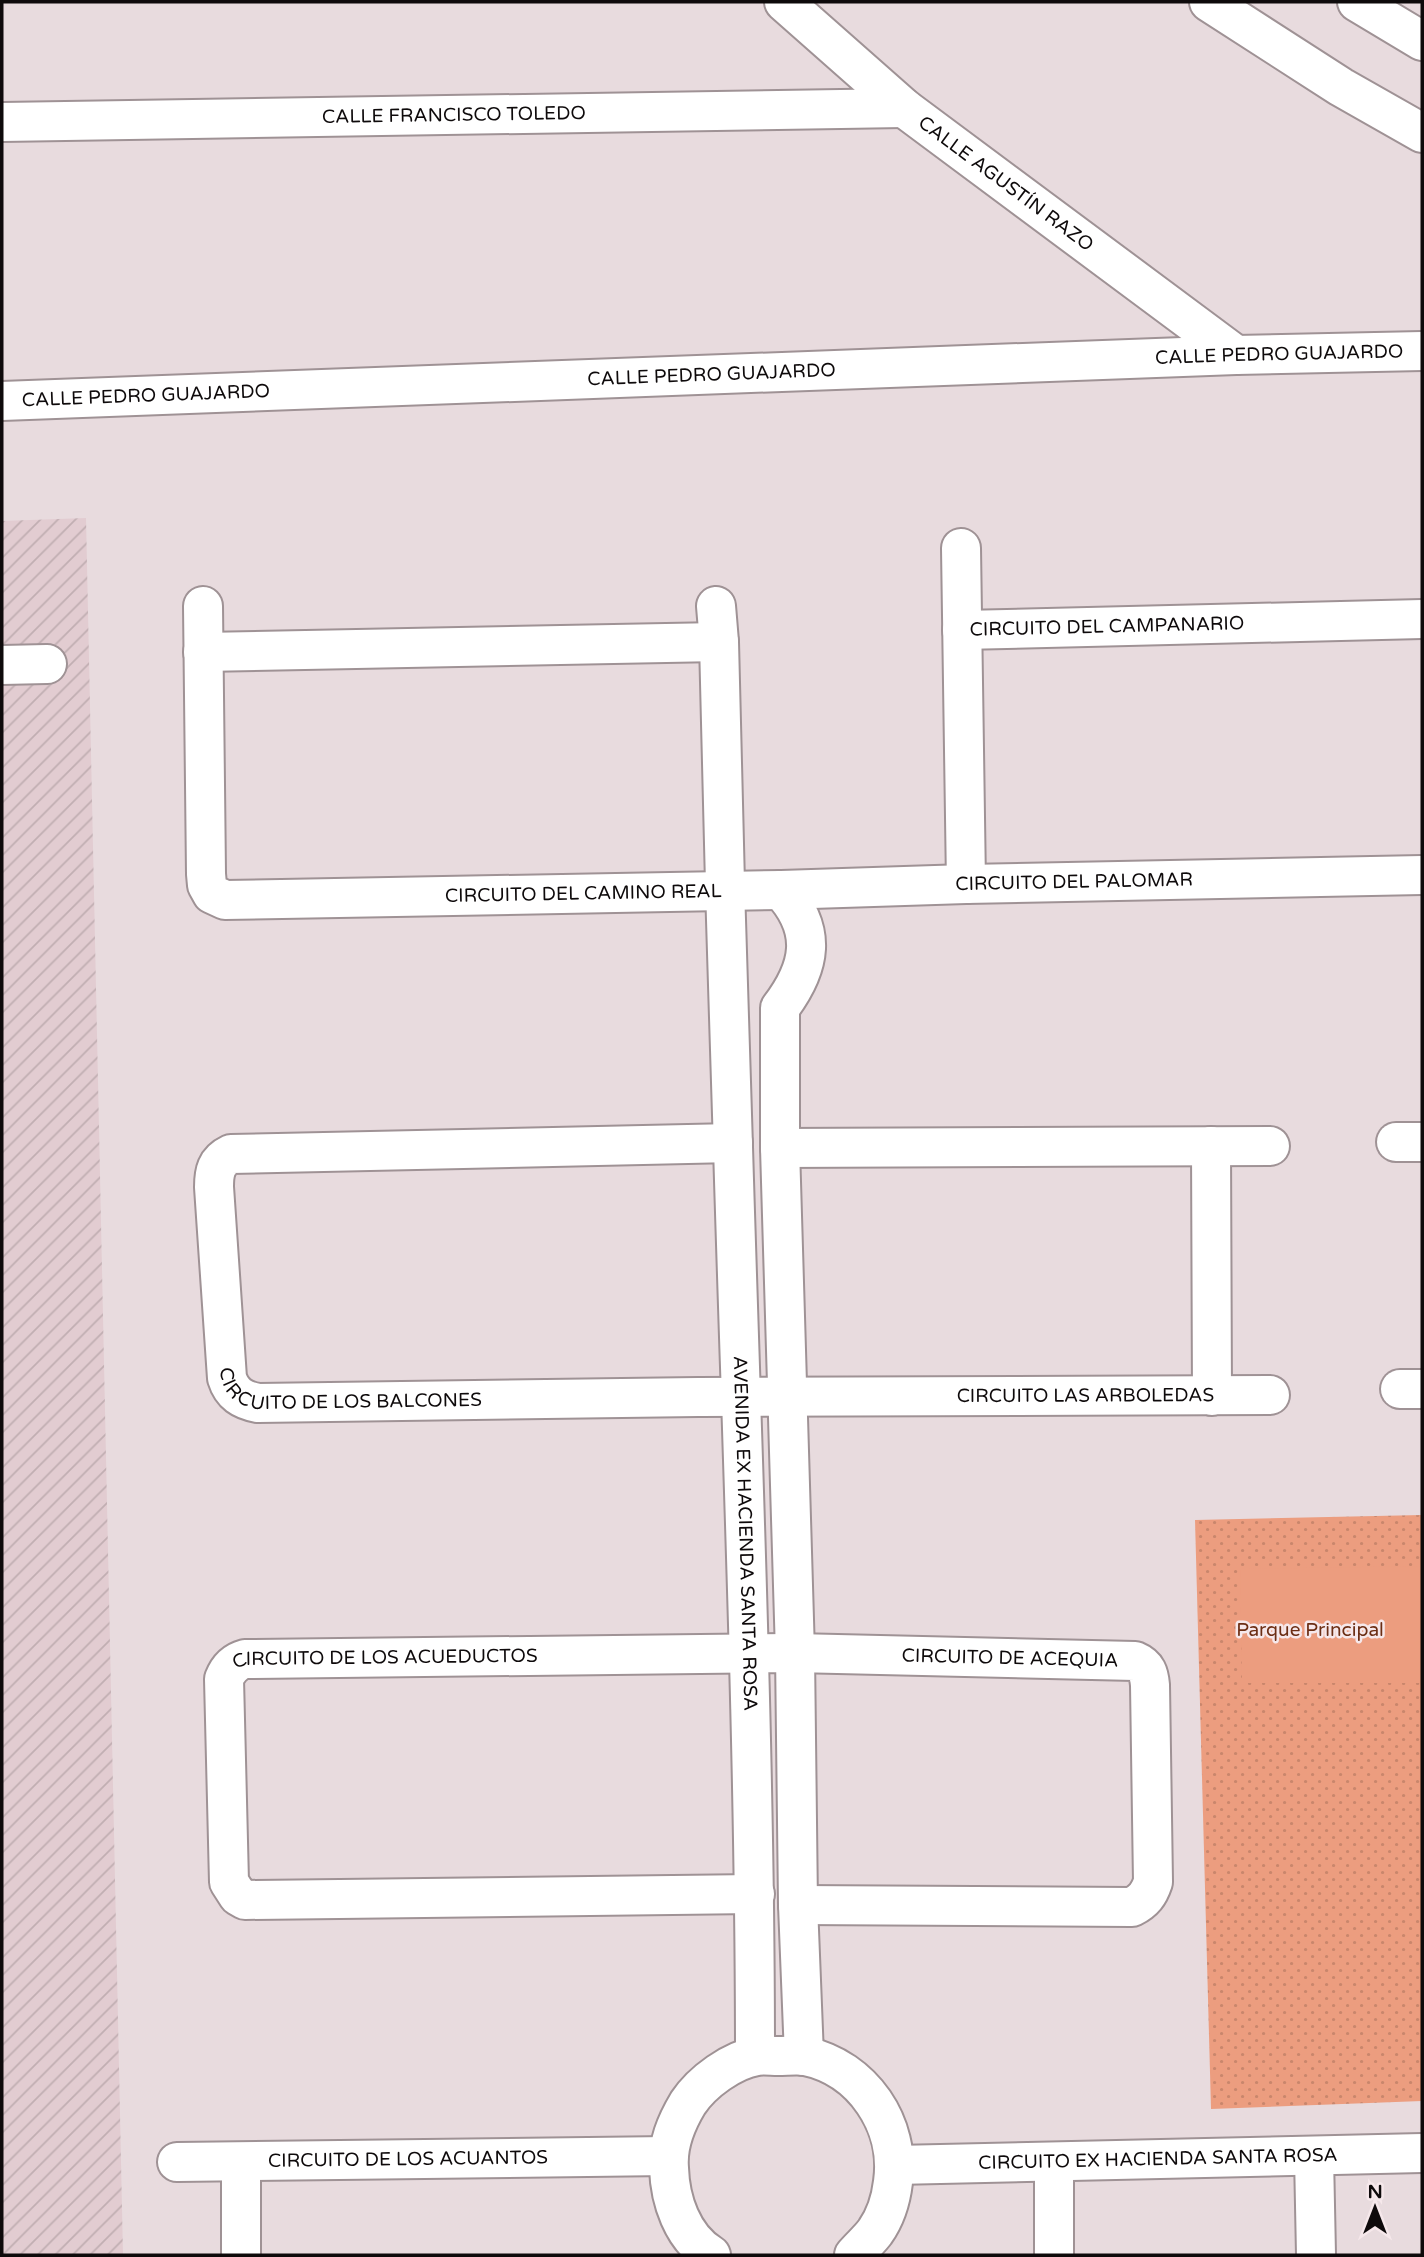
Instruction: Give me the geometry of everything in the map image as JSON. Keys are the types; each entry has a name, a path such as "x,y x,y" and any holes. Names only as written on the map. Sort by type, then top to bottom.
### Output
{"street":[{"name":"CALLE AGUSTÍN RAZO","path":"784,2 904,108 1236,355"},
{"path":"1209,2 1341,88 1422,133"},
{"path":"1357,2 1422,41"},
{"name":"CALLE FRANCISCO TOLEDO","path":"2,121 904,108"},
{"name":"CALLE PEDRO GUAJARDO","path":"2,401 1236,355 1422,351"},
{"path":"961,548 962,630"},
{"path":"203,606 203,652"},
{"name":"CIRCUITO DEL CAMPANARIO","path":"966,884 962,630 1422,619"},
{"name":"CIRCUITO DEL CAMINO REAL","path":"718,624 725,891 239,900 218,898 207,885 206,874 203,652 718,624"},
{"path":"2,665 47,664"},
{"name":"CIRCUITO DEL PALOMAR","path":"725,891 1422,875"},
{"path":"781,890 802,918 807,942 801,972 789,997 780,1008 780,1148 794,1653 797,1905 804,2056"},
{"name":"AVENIDA EX HACIENDA SANTA ROSA","path":"725,891 750,1653 755,2056"},
{"path":"730,1009 780,1008"},
{"name":"CIRCUITO DE LOS BALCONES","path":"733,1143 231,1154 224,1158 214,1173 227,1378 230,1389 247,1401 741,1397"},
{"name":"CIRCUITO LAS ARBOLEDAS","path":"741,1397 1212,1396 1211,1146"},
{"path":"780,1148 1270,1146"},
{"path":"1212,1396 1270,1395"},
{"name":"CIRCUITO DE ACEQUIA","path":"750,1653 1135,1661 1143,1664 1149,1673 1153,1882 1147,1895 1132,1907 797,1905"},
{"name":"CIRCUITO DE LOS ACUEDUCTOS","path":"750,1653 245,1659 232,1666 224,1679 229,1882 238,1896 245,1900 755,1894"},
{"path":"711,2255 683,2225 670,2192 668,2156 677,2122 696,2092 723,2070 755,2056 804,2056 833,2066 858,2083 878,2106 891,2134 896,2165 891,2199 876,2230 854,2255"},
{"name":"CIRCUITO EX HACIENDA SANTA ROSA","path":"896,2165 1422,2153"},
{"name":"CIRCUITO DE LOS ACUANTOS","path":"240,2255 240,2162 668,2156"},
{"path":"1314,2156 1316,2255"},
{"path":"177,2162 240,2162"},
{"path":"1054,2162 1054,2255"}],"shaded area":[{"path":"86,518 123,2255 2,2255 2,521"}],"green space":[{"name":"Parque Principal","path":"1422,1515 1422,2101 1211,2109 1195,1520"},
{"path":"1422,1566 1422,1683 1242,1683 1240,1569"}]}
